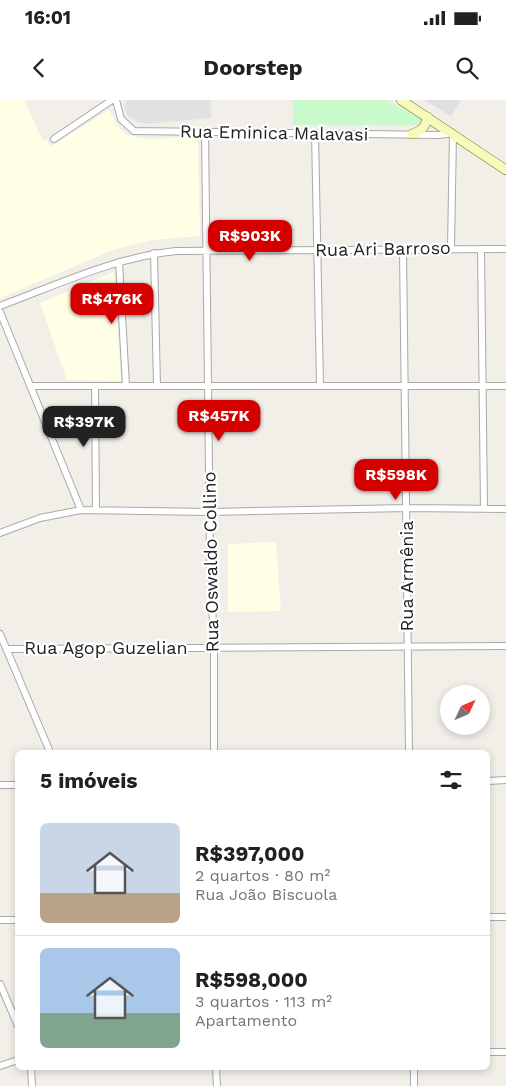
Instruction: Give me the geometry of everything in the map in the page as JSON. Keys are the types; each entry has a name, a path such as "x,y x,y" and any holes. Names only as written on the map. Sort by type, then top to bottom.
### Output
{"main road":[{"path":"401,100 506,170"},
{"path":"412,134 420,131 428,117"}],"street":[{"name":"Rua Eminica Malavasi","path":"114,100 121,119 134,131 437,135 452,133"},
{"path":"54,139 114,100"},
{"name":"Rua Oswaldo Collino","path":"205,131 214,750"},
{"path":"315,133 320,386"},
{"path":"451,248 452,133"},
{"path":"480,249 484,509"},
{"name":"Rua Ari Barroso","path":"0,306 119,262 154,253 176,251 506,249"},
{"name":"Rua Armênia","path":"403,250 409,750"},
{"path":"154,253 157,386"},
{"path":"119,262 126,386"},
{"path":"0,312 81,510"},
{"path":"30,386 506,386"},
{"path":"95,386 96,510"},
{"path":"0,533 40,518 81,510 210,512 407,508 506,509"},
{"path":"0,634 49,750"},
{"name":"Rua Agop Guzelian","path":"6,649 506,646"},
{"path":"490,781 506,780"},
{"path":"0,785 15,785"},
{"path":"490,917 506,917"},
{"path":"0,920 15,920"},
{"path":"0,984 15,1019"},
{"path":"490,1052 506,1052"},
{"path":"0,1066 15,1061"},
{"path":"31,1070 32,1086"},
{"path":"216,1070 217,1086"},
{"path":"414,1070 414,1086"}],"shaded area":[{"path":"0,100 24,100 43,141 47,140 50,147 109,110 116,124 125,134 150,139 198,137 200,236 153,240 116,249 0,298"},
{"path":"127,100 211,100 211,118 147,124 135,121 126,114 125,105"},
{"path":"424,100 461,100 451,116"},
{"path":"114,272 121,381 67,380 40,303"},
{"path":"276,542 281,611 228,612 228,544"}],"green space":[{"path":"293,100 387,100 422,120 417,125 293,125"}]}
